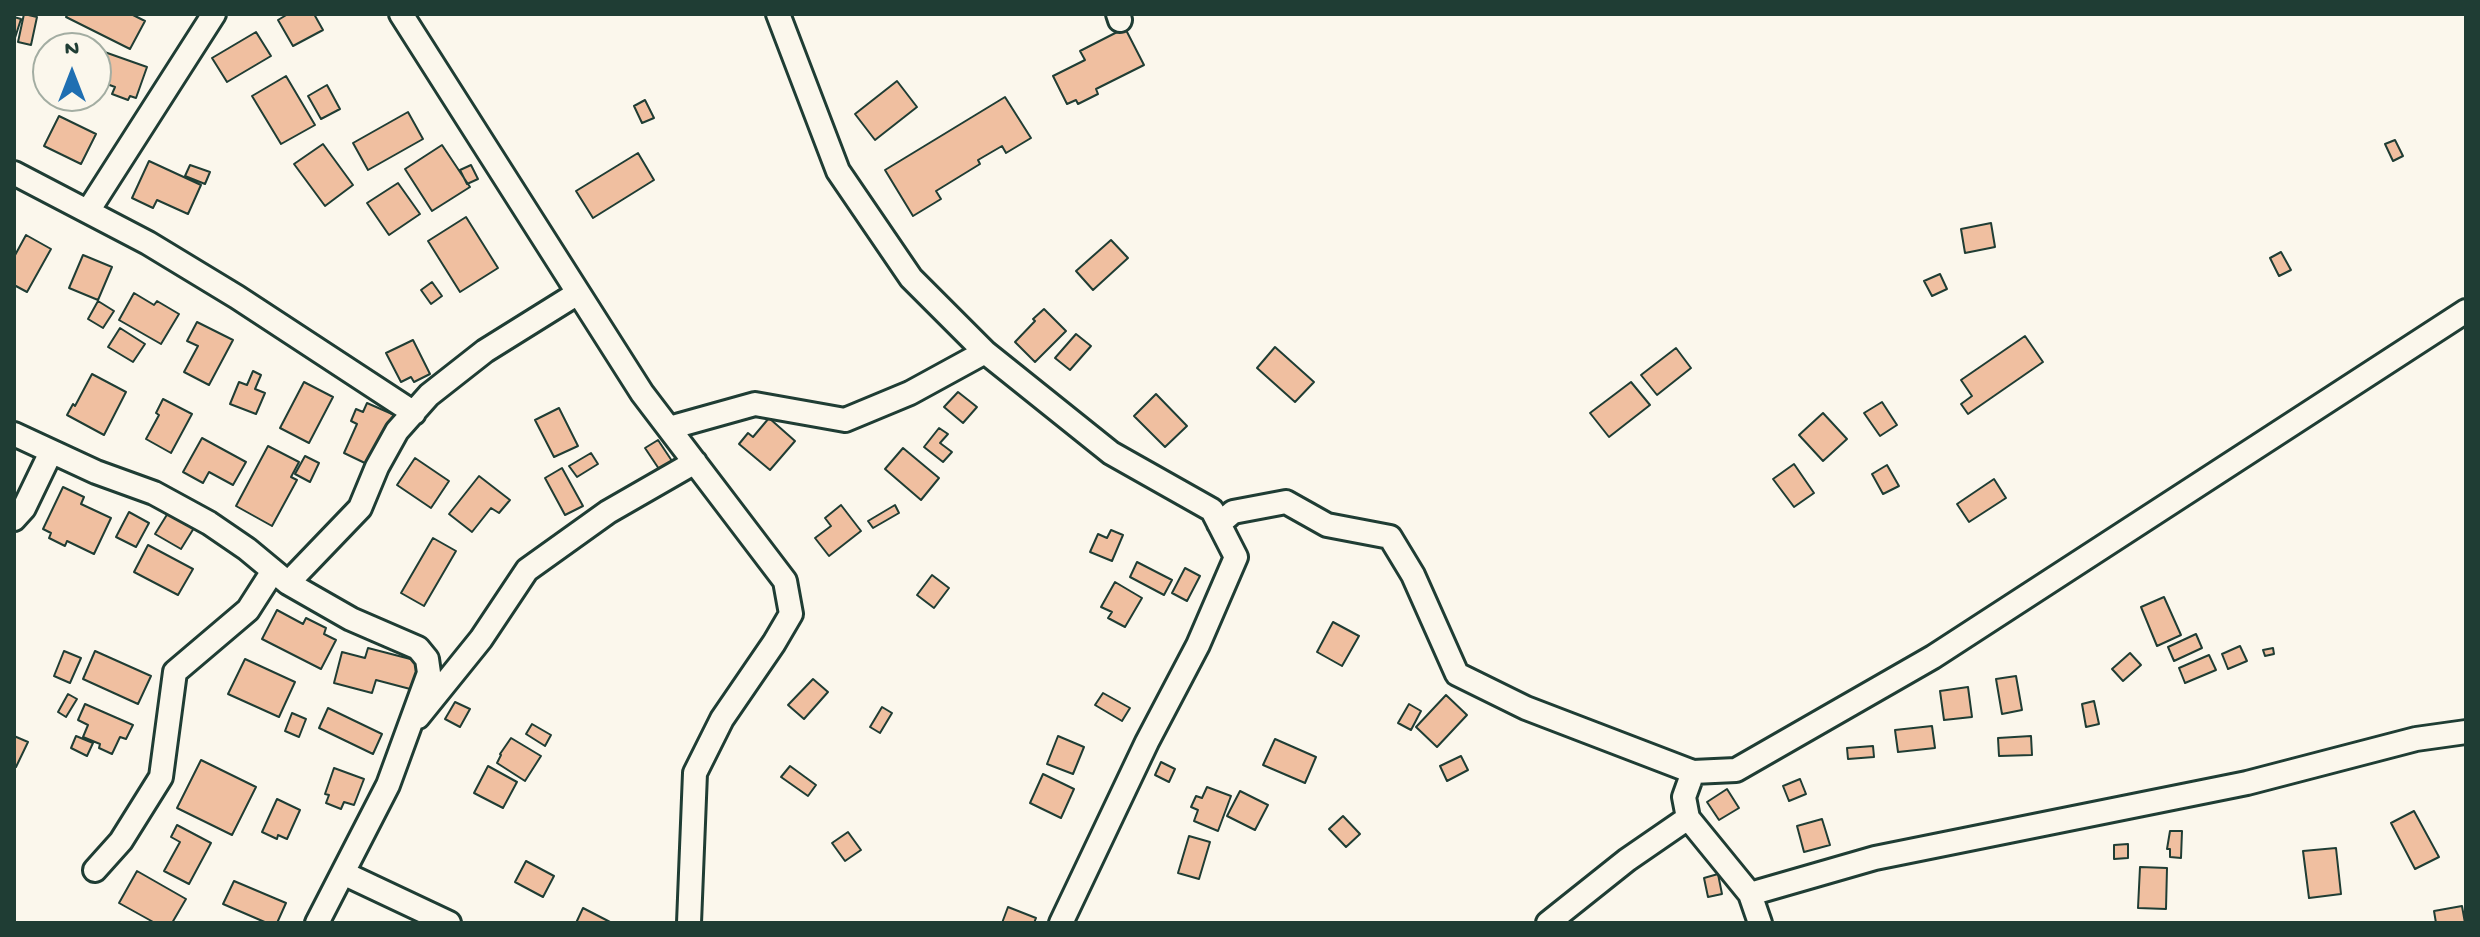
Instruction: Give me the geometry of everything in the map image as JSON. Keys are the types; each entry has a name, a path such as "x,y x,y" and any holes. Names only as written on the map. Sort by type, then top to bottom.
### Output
{"street":[{"path":"88,211 214,14"},
{"path":"401,14 642,393 785,581 791,614 722,719 695,773 689,923"},
{"path":"778,14 838,171 911,278 985,352 1111,453 1212,510 1236,557 1198,645 1147,742 1061,923"},
{"path":"14,173 148,243 237,297 414,413"},
{"path":"95,870 121,841 161,777 175,672 360,508 397,431 429,395 485,351 578,293"},
{"path":"1219,524 1233,512 1286,502 1327,525 1390,537 1413,575 1457,674 1526,708 1693,772 1736,770 1933,657 2466,311"},
{"path":"669,428 755,404 845,420 910,393 985,352"},
{"path":"14,434 168,501 209,523 280,577 351,619 418,648 427,659 429,673 388,785 317,923"},
{"path":"14,519 24,508 51,452"},
{"path":"408,730 481,639 527,570 608,512 695,462"},
{"path":"1750,894 1875,858 2247,783 2416,739 2466,732"},
{"path":"1693,772 1684,797 1688,818 1750,894 1760,923"},
{"path":"1548,923 1627,860 1688,818"},
{"path":"343,873 449,923"}],"building":[{"path":"24,14 37,17 31,45 18,42"},
{"path":"68,14 131,14 145,21 130,49 112,40 112,32 96,32 66,17"},
{"path":"288,14 314,14 323,30 293,46 278,20"},
{"path":"14,17 21,19 14,41"},
{"path":"1125,28 1144,65 1096,89 1098,94 1078,104 1076,100 1067,104 1053,76 1085,60 1080,51"},
{"path":"256,32 271,56 227,82 212,58"},
{"path":"112,55 147,67 136,98 130,96 128,100 112,94 115,87 112,86"},
{"path":"286,76 315,125 281,144 252,96"},
{"path":"897,81 917,107 875,140 855,114"},
{"path":"327,85 340,109 321,119 308,96"},
{"path":"1005,97 1031,138 1006,153 1002,146 978,160 980,164 936,191 941,199 913,216 885,170"},
{"path":"645,100 654,118 642,123 634,106"},
{"path":"408,112 423,139 368,170 353,143"},
{"path":"59,116 96,134 81,164 44,146"},
{"path":"2395,140 2403,156 2393,161 2385,144"},
{"path":"323,144 353,185 325,206 294,164"},
{"path":"442,145 470,187 432,211 405,169"},
{"path":"638,153 654,180 593,218 576,191"},
{"path":"149,161 201,185 188,214 157,200 153,208 132,198"},
{"path":"190,165 210,172 205,184 185,176"},
{"path":"471,165 478,179 467,184 460,170"},
{"path":"398,183 420,214 389,235 367,203"},
{"path":"466,217 498,268 460,292 428,241"},
{"path":"1991,223 1995,247 1965,253 1961,229"},
{"path":"26,235 51,249 27,292 14,285 14,257"},
{"path":"1111,240 1128,258 1093,290 1076,271"},
{"path":"2281,252 2291,270 2279,276 2270,258"},
{"path":"83,255 112,267 98,300 69,288"},
{"path":"1940,274 1947,289 1932,296 1924,281"},
{"path":"432,282 442,296 431,304 421,290"},
{"path":"134,293 154,305 157,301 179,314 161,344 119,320"},
{"path":"98,301 114,311 103,328 88,319"},
{"path":"1044,309 1066,331 1035,362 1015,342"},
{"path":"197,322 233,340 209,385 184,372 198,346 187,341"},
{"path":"120,328 145,344 133,362 108,347"},
{"path":"1076,334 1091,346 1070,370 1055,358"},
{"path":"2025,336 2043,362 1968,414 1961,404 1972,396 1961,380"},
{"path":"413,340 430,374 414,382 411,377 401,382 386,353"},
{"path":"1275,347 1314,382 1295,402 1257,368"},
{"path":"1676,348 1691,368 1657,395 1641,375"},
{"path":"253,371 261,375 255,389 265,393 256,414 230,404 239,382 247,385"},
{"path":"92,374 126,392 104,435 67,415"},
{"path":"304,382 333,397 309,443 280,428"},
{"path":"1631,382 1650,405 1609,437 1590,413"},
{"path":"958,392 977,407 963,423 944,407"},
{"path":"1156,394 1187,426 1165,447 1134,416"},
{"path":"163,399 192,414 171,453 146,439 159,415 156,413"},
{"path":"1882,402 1897,425 1880,436 1864,413"},
{"path":"367,403 399,417 369,465 344,453 357,424 351,421 356,409 363,412"},
{"path":"559,408 578,446 554,457 535,420"},
{"path":"1823,413 1847,439 1823,461 1799,435"},
{"path":"769,418 795,441 770,470 739,444 748,433 753,437"},
{"path":"939,428 948,434 940,443 952,452 943,462 924,447"},
{"path":"202,438 246,462 233,485 209,472 203,483 183,472"},
{"path":"658,440 674,464 661,472 645,448"},
{"path":"268,446 299,462 291,477 297,480 272,526 236,506"},
{"path":"903,448 939,478 921,500 885,469"},
{"path":"591,453 598,464 577,477 569,466"},
{"path":"305,456 319,463 310,482 295,474"},
{"path":"415,458 449,481 431,508 397,485"},
{"path":"1794,464 1814,493 1794,507 1773,479"},
{"path":"1887,465 1899,486 1883,494 1872,474"},
{"path":"562,468 583,506 565,515 545,478"},
{"path":"479,476 510,500 499,513 491,508 472,532 449,514"},
{"path":"1994,479 2006,498 1969,522 1957,504"},
{"path":"63,487 84,497 81,504 111,518 94,554 67,541 65,546 49,538 51,533 43,529"},
{"path":"841,505 861,531 829,556 815,538 831,526 825,518"},
{"path":"895,505 899,513 873,528 868,521"},
{"path":"129,512 149,523 136,547 116,537"},
{"path":"168,513 194,528 181,549 155,534"},
{"path":"1111,530 1123,535 1112,561 1090,552 1098,534 1107,538"},
{"path":"433,538 456,551 424,606 401,593"},
{"path":"148,545 193,569 178,595 134,572"},
{"path":"1137,562 1172,580 1164,595 1130,577"},
{"path":"1185,568 1200,576 1187,601 1172,593"},
{"path":"932,575 949,588 934,608 917,595"},
{"path":"1115,582 1142,598 1125,627 1108,618 1112,612 1101,607"},
{"path":"2164,597 2181,635 2157,646 2141,607"},
{"path":"277,610 303,624 306,618 326,628 324,634 336,640 321,669 262,639"},
{"path":"1333,622 1359,636 1342,666 1317,652"},
{"path":"2196,634 2202,648 2174,661 2168,647"},
{"path":"2240,646 2247,661 2228,669 2222,654"},
{"path":"368,648 422,662 414,690 376,680 372,693 334,683 342,652 365,658"},
{"path":"2273,648 2274,654 2265,656 2263,650"},
{"path":"64,651 81,658 70,683 54,676"},
{"path":"95,651 151,676 138,704 83,679"},
{"path":"2130,653 2141,665 2123,681 2112,669"},
{"path":"2209,655 2216,670 2185,683 2179,668"},
{"path":"245,659 295,682 279,717 228,694"},
{"path":"2016,676 2022,710 2002,714 1996,679"},
{"path":"813,679 828,692 804,719 788,705"},
{"path":"1968,687 1972,717 1944,720 1940,691"},
{"path":"1103,693 1130,708 1122,721 1095,705"},
{"path":"68,694 77,699 66,717 58,712"},
{"path":"1446,695 1467,715 1437,747 1416,727"},
{"path":"2094,701 2099,724 2086,727 2082,704"},
{"path":"455,702 470,709 460,727 445,719"},
{"path":"85,704 133,725 126,739 120,737 112,754 99,748 100,744 83,737 88,725 78,720"},
{"path":"1409,704 1421,711 1411,730 1398,723"},
{"path":"882,707 892,713 880,733 870,727"},
{"path":"328,708 382,734 373,754 319,728"},
{"path":"292,713 306,719 299,737 285,731"},
{"path":"532,724 551,735 545,746 526,734"},
{"path":"1932,726 1935,748 1898,752 1895,730"},
{"path":"14,736 28,742 16,767 14,766"},
{"path":"76,736 93,743 87,756 71,748"},
{"path":"1058,736 1084,747 1073,774 1047,764"},
{"path":"2031,736 2032,755 1999,756 1998,738"},
{"path":"511,738 541,756 525,781 497,763"},
{"path":"1275,739 1316,757 1305,783 1263,765"},
{"path":"1873,746 1874,757 1848,759 1847,748"},
{"path":"1461,756 1468,770 1447,781 1440,766"},
{"path":"201,760 256,787 232,835 177,808"},
{"path":"1161,762 1175,769 1169,782 1155,775"},
{"path":"488,766 517,782 503,808 474,793"},
{"path":"790,766 816,785 808,796 781,777"},
{"path":"334,768 364,779 354,805 344,802 341,809 326,803 329,795 325,794"},
{"path":"1043,774 1074,789 1061,818 1030,803"},
{"path":"1800,779 1806,794 1789,801 1783,786"},
{"path":"1207,787 1231,796 1218,831 1194,821 1198,810 1191,807 1196,796 1202,798"},
{"path":"1727,789 1739,808 1719,820 1707,802"},
{"path":"1240,791 1268,805 1255,830 1227,816"},
{"path":"277,799 300,810 287,839 278,835 277,839 262,832"},
{"path":"2414,811 2439,857 2415,869 2391,823"},
{"path":"1343,816 1360,834 1346,847 1329,829"},
{"path":"1822,819 1830,845 1804,852 1797,826"},
{"path":"177,825 211,843 189,884 164,871 180,842 171,837"},
{"path":"2170,831 2182,831 2181,858 2170,857 2170,849 2167,849"},
{"path":"848,832 861,850 845,861 832,843"},
{"path":"1189,836 1210,842 1199,879 1178,873"},
{"path":"2128,844 2128,858 2114,859 2114,845"},
{"path":"2336,848 2341,894 2309,898 2303,851"},
{"path":"526,861 554,876 543,897 515,882"},
{"path":"2140,867 2167,868 2166,909 2138,908"},
{"path":"137,871 186,899 172,923 155,923 119,903"},
{"path":"1718,874 1722,894 1708,897 1704,878"},
{"path":"234,881 286,903 277,923 267,923 223,904"},
{"path":"2462,906 2465,923 2436,923 2434,911"},
{"path":"1008,907 1036,918 1034,923 1002,923"},
{"path":"583,908 612,923 576,923"}]}
